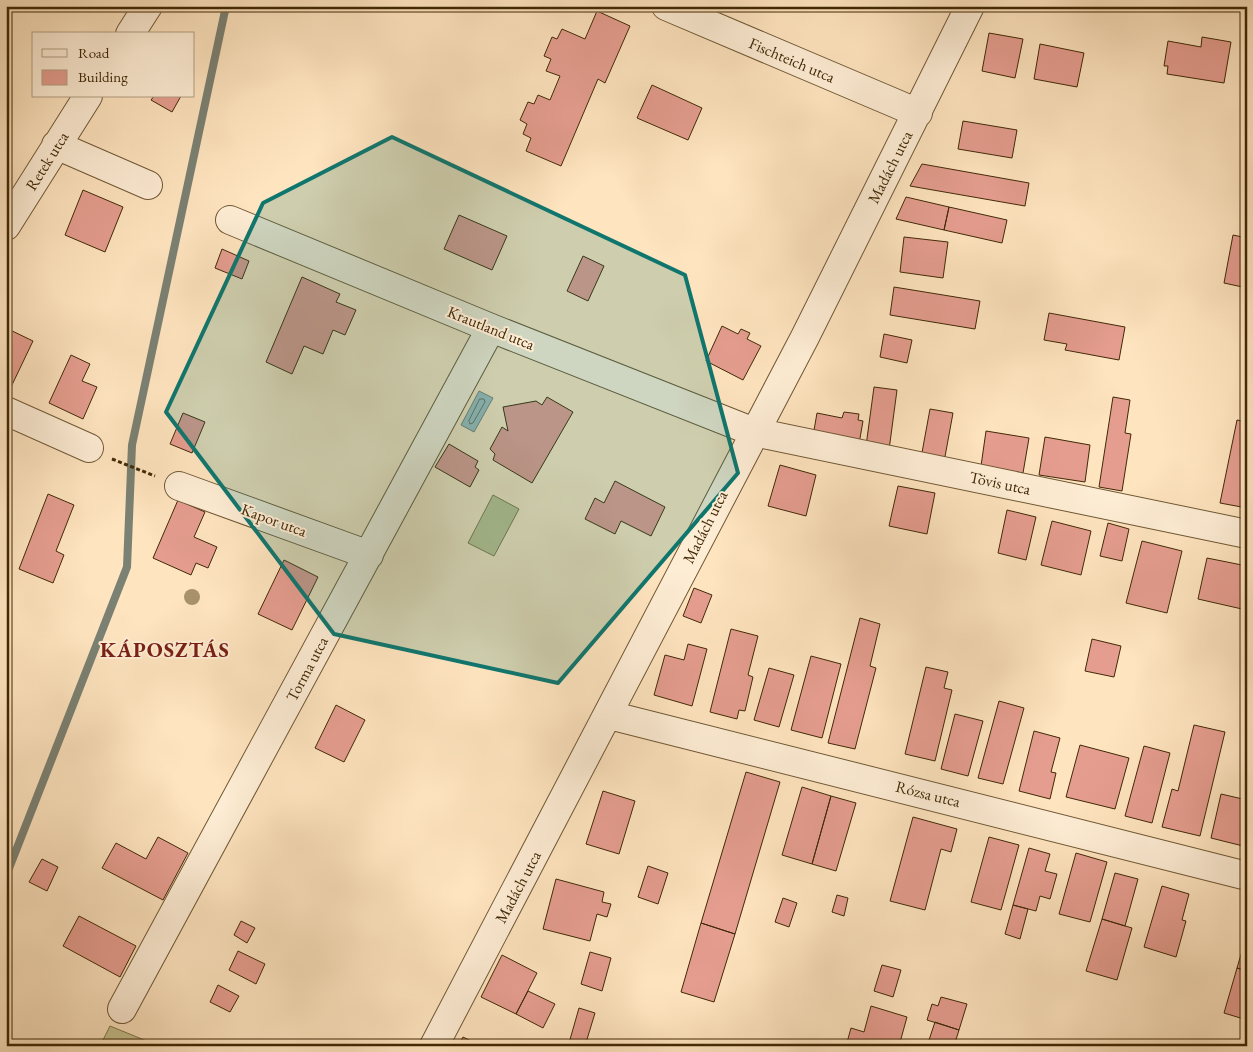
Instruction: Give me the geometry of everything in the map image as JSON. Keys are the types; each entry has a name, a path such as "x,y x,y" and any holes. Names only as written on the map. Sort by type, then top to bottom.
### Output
{"street":[{"path":"131,32 148,6"},
{"name":"Fischteich utca","path":"666,6 918,113"},
{"name":"Madách utca","path":"434,1046 609,715 754,432 805,337 970,6"},
{"name":"Retek utca","path":"6,226 87,98"},
{"path":"56,145 148,185"},
{"name":"Krautland utca","path":"230,220 491,328 754,432"},
{"name":"Torma utca","path":"122,1009 491,328"},
{"path":"6,411 99,453"},
{"name":"Tövis utca","path":"754,432 1247,534"},
{"name":"Kapor utca","path":"179,486 369,555"},
{"name":"Rózsa utca","path":"609,715 1247,876"}],"path":[{"path":"99,453 150,474"}],"highlighted area":[{"path":"392,137 685,275 738,473 558,683 334,634 166,412 263,203"}],"shaded area":[{"path":"493,495 519,509 494,556 468,543"},
{"path":"110,1026 159,1046 100,1046"}],"water":[{"path":"479,391 493,398 474,432 461,425"}],"building":[{"path":"597,11 630,26 605,83 598,79 561,166 526,151 531,138 523,134 527,124 520,120 528,102 534,104 538,95 550,100 560,76 546,71 551,59 544,56 552,37 557,39 562,29 585,39"},
{"path":"989,33 1023,39 1015,78 982,71"},
{"path":"1202,37 1231,42 1224,83 1167,74 1168,66 1164,66 1168,41 1201,47"},
{"path":"1040,44 1084,53 1077,87 1034,79"},
{"path":"652,85 702,108 688,140 637,118"},
{"path":"152,98 180,98 172,112 151,100"},
{"path":"963,121 1017,130 1012,158 958,149"},
{"path":"922,164 1029,183 1025,206 910,186"},
{"path":"83,190 123,207 105,252 65,235"},
{"path":"906,197 949,207 944,230 896,219"},
{"path":"949,207 1007,220 1002,243 944,230"},
{"path":"459,215 507,236 492,270 444,249"},
{"path":"1233,235 1247,238 1247,288 1224,283"},
{"path":"904,237 948,242 943,278 900,272"},
{"path":"222,249 249,261 242,279 215,268"},
{"path":"583,256 604,266 588,301 567,291"},
{"path":"302,277 340,294 336,302 356,310 345,335 333,330 323,354 304,346 292,374 266,362"},
{"path":"894,287 980,301 975,329 890,315"},
{"path":"1049,313 1125,327 1119,360 1065,350 1067,344 1044,340"},
{"path":"722,326 738,334 741,329 750,333 747,339 761,346 743,380 706,361"},
{"path":"6,328 33,341 11,387 6,385"},
{"path":"884,334 912,340 907,363 880,357"},
{"path":"71,355 90,364 82,381 97,387 83,419 49,403"},
{"path":"874,387 897,390 889,450 866,446"},
{"path":"547,397 573,412 532,483 493,460 495,454 490,449 502,427 508,431 503,407 536,401 542,405"},
{"path":"1113,397 1130,400 1125,433 1131,434 1122,491 1099,487"},
{"path":"930,409 953,413 944,462 921,458"},
{"path":"844,412 859,414 858,420 863,421 859,444 813,436 817,413 842,418"},
{"path":"183,413 205,422 192,453 170,444"},
{"path":"1237,420 1247,422 1247,508 1220,503"},
{"path":"986,431 1029,438 1023,473 981,466"},
{"path":"1045,437 1090,445 1085,482 1039,475"},
{"path":"449,444 478,461 475,467 479,470 470,487 435,467"},
{"path":"780,465 816,475 806,516 768,506"},
{"path":"615,481 665,507 651,536 621,521 615,534 585,519 595,498 604,503"},
{"path":"898,486 935,493 927,534 889,526"},
{"path":"48,494 74,505 56,551 64,555 53,583 19,569"},
{"path":"178,500 205,512 194,537 217,547 208,568 196,563 191,575 153,558"},
{"path":"1007,510 1036,517 1026,560 998,553"},
{"path":"1052,521 1091,531 1081,575 1041,565"},
{"path":"1108,523 1129,529 1122,561 1100,556"},
{"path":"1142,541 1182,551 1167,613 1126,603"},
{"path":"1207,558 1247,566 1247,588 1242,609 1198,599"},
{"path":"284,560 318,577 292,630 258,614"},
{"path":"694,588 712,595 701,623 683,616"},
{"path":"860,618 880,624 870,666 876,668 855,749 828,743"},
{"path":"731,629 758,636 748,675 753,677 745,711 739,710 737,719 710,712"},
{"path":"1092,639 1121,646 1114,677 1085,671"},
{"path":"688,644 707,649 692,706 654,695 665,655 684,660"},
{"path":"811,656 841,664 822,738 791,730"},
{"path":"1247,665 1247,685 1243,684"},
{"path":"926,667 948,672 944,688 952,690 935,761 905,754"},
{"path":"769,668 794,675 779,727 754,720"},
{"path":"999,701 1024,708 1003,784 978,778"},
{"path":"336,705 365,720 344,762 315,748"},
{"path":"955,714 983,721 968,776 941,769"},
{"path":"1194,725 1225,732 1200,836 1162,827 1172,789 1178,791"},
{"path":"1034,731 1060,738 1051,772 1056,773 1050,799 1019,791"},
{"path":"1080,745 1129,758 1115,809 1066,797"},
{"path":"1144,746 1170,753 1152,823 1125,816"},
{"path":"746,772 780,782 735,934 701,923"},
{"path":"802,787 831,796 812,864 782,855"},
{"path":"603,791 635,801 619,854 586,844"},
{"path":"1221,794 1247,800 1247,847 1211,838"},
{"path":"831,796 856,803 836,871 812,864"},
{"path":"913,817 957,829 951,852 941,849 925,910 890,901"},
{"path":"158,837 188,853 163,900 102,868 116,843 146,859"},
{"path":"989,837 1019,845 1001,910 971,902"},
{"path":"1029,848 1050,854 1045,871 1057,874 1050,899 1040,896 1036,911 1013,905"},
{"path":"1076,853 1107,862 1090,922 1059,914"},
{"path":"42,859 58,867 47,891 29,882"},
{"path":"648,866 668,873 658,904 638,897"},
{"path":"1115,873 1138,879 1125,926 1102,919"},
{"path":"556,879 604,892 602,902 611,904 607,917 597,914 590,941 543,929"},
{"path":"1162,886 1189,894 1182,920 1186,921 1176,957 1144,947"},
{"path":"837,895 848,898 844,916 832,912"},
{"path":"783,898 797,903 789,927 775,922"},
{"path":"1013,905 1028,909 1020,939 1005,934"},
{"path":"79,916 136,946 120,977 63,946"},
{"path":"1102,919 1132,928 1117,980 1086,971"},
{"path":"241,921 255,928 247,943 234,935"},
{"path":"701,923 735,934 714,1002 681,992"},
{"path":"1247,934 1247,971 1237,968"},
{"path":"238,951 265,964 256,984 229,970"},
{"path":"590,952 611,958 602,991 581,984"},
{"path":"502,955 537,973 516,1014 481,997"},
{"path":"882,965 901,970 893,997 874,991"},
{"path":"1237,968 1247,971 1247,1020 1224,1013"},
{"path":"218,985 239,996 230,1012 210,1002"},
{"path":"528,991 555,1004 543,1028 516,1014"},
{"path":"941,997 967,1004 959,1030 927,1020 932,1004 938,1006"},
{"path":"871,1006 907,1017 899,1046 893,1044 846,1046 851,1028 864,1032"},
{"path":"579,1008 595,1013 585,1046 569,1043"},
{"path":"935,1022 959,1030 954,1046 927,1046"},
{"path":"463,1037 481,1046 458,1046"}],"waterway":[{"path":"6,876 127,567 132,445 226,6"}],"district":[{"name":"KÁPOSZTÁS","path":"165,649"}]}
